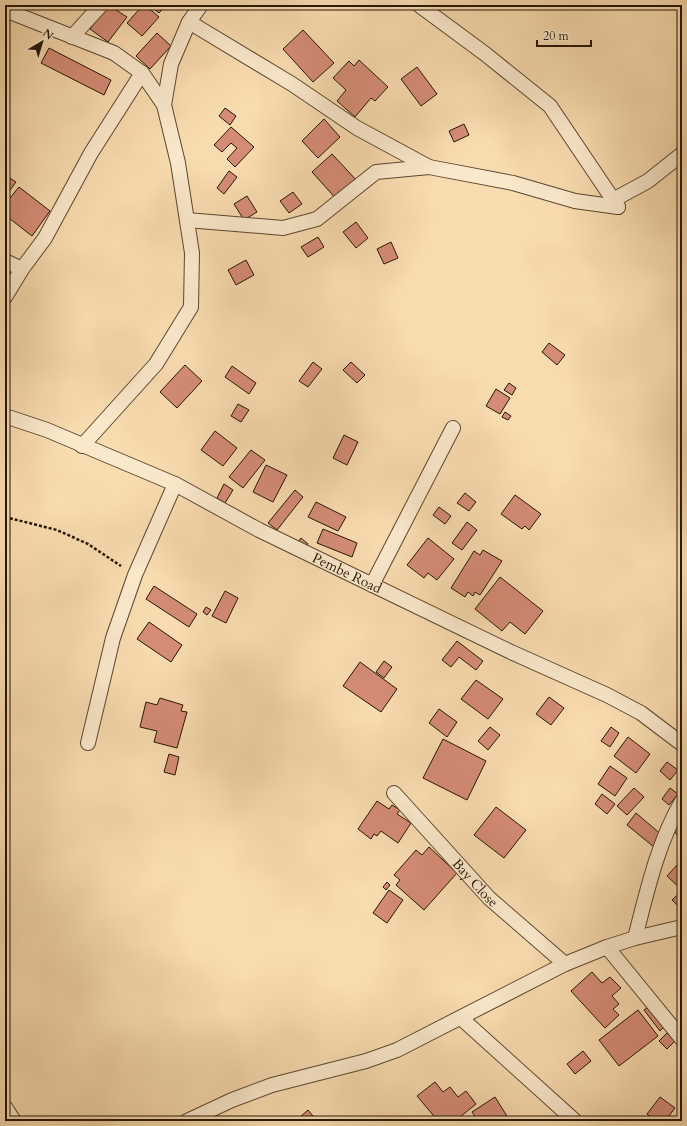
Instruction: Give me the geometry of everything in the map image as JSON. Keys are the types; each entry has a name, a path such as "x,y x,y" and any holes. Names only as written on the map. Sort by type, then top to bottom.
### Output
{"street":[{"path":"72,37 101,5"},
{"path":"164,105 171,64 189,22 200,5"},
{"path":"187,220 283,228 317,219 376,172 429,167 513,183 575,201 618,207 550,106 484,53 419,5"},
{"path":"5,10 114,53 142,72 164,105 178,163 192,254 192,307 156,364 82,446"},
{"path":"189,22 292,84 357,128 429,167"},
{"path":"5,297 22,269 45,238 91,153 142,72"},
{"path":"613,200 648,181 682,154"},
{"path":"5,261 22,269"},
{"name":"Pembe Road","path":"5,416 47,430 82,446 176,484 258,530 511,652 607,695 641,713 682,744"},
{"path":"372,585 453,428"},
{"path":"88,742 113,638 135,575 176,484"},
{"name":"Bay Close","path":"394,793 489,898 565,964"},
{"path":"635,938 651,877 672,817 682,800"},
{"path":"187,1121 232,1100 272,1085 366,1061 397,1050 565,964 607,946 682,927"},
{"path":"607,946 682,1039"},
{"path":"461,1018 575,1121"},
{"path":"5,1107 14,1121"}],"path":[{"path":"5,517 57,530 76,538 88,544 135,575"}],"building":[{"path":"108,5 127,17 108,42 90,29"},
{"path":"143,5 159,17 142,36 127,23"},
{"path":"149,5 166,5 159,13"},
{"path":"303,30 334,63 313,82 283,49"},
{"path":"157,33 171,46 150,69 136,56"},
{"path":"49,48 111,80 104,95 41,63"},
{"path":"359,60 388,87 375,101 371,98 355,117 337,101 346,90 333,78 349,61 354,66"},
{"path":"417,67 437,94 421,106 401,79"},
{"path":"225,108 236,116 230,125 219,116"},
{"path":"324,119 340,137 318,158 302,141"},
{"path":"464,124 469,135 454,142 449,131"},
{"path":"231,127 254,147 235,167 227,159 237,148 231,143 222,152 214,145"},
{"path":"332,154 360,184 339,202 312,172"},
{"path":"229,171 237,177 224,194 217,188"},
{"path":"5,175 16,182 5,197"},
{"path":"19,187 50,211 32,236 5,215 5,204"},
{"path":"293,192 302,204 289,213 280,201"},
{"path":"247,196 257,212 244,220 234,204"},
{"path":"356,222 368,238 356,248 343,232"},
{"path":"318,237 324,247 308,257 301,247"},
{"path":"391,242 398,258 384,264 377,249"},
{"path":"246,260 254,275 236,285 228,270"},
{"path":"549,343 565,355 557,365 542,352"},
{"path":"313,362 322,369 308,387 299,381"},
{"path":"351,362 365,375 357,383 343,370"},
{"path":"185,365 202,381 177,408 160,392"},
{"path":"232,366 256,383 249,394 225,377"},
{"path":"509,383 516,388 512,395 504,390"},
{"path":"496,389 510,398 500,414 486,406"},
{"path":"238,404 249,410 241,422 231,416"},
{"path":"505,412 511,416 508,420 502,417"},
{"path":"215,431 237,448 223,466 201,450"},
{"path":"344,435 358,442 347,465 333,458"},
{"path":"251,450 265,460 243,488 229,477"},
{"path":"266,465 287,475 273,502 253,492"},
{"path":"224,484 233,490 225,503 217,498"},
{"path":"295,490 303,497 277,530 268,523"},
{"path":"465,493 476,502 469,511 457,503"},
{"path":"515,495 541,514 529,530 525,526 522,529 501,514"},
{"path":"316,502 346,517 338,531 308,517"},
{"path":"439,507 451,516 445,524 433,515"},
{"path":"467,522 477,530 462,550 452,543"},
{"path":"323,529 357,543 352,557 317,543"},
{"path":"301,538 308,544 303,551 296,545"},
{"path":"428,538 454,559 437,580 428,573 424,578 407,565"},
{"path":"483,550 502,561 480,595 475,592 473,596 468,592 465,597 451,588 474,551 480,555"},
{"path":"500,577 543,611 525,634 510,622 502,631 475,609"},
{"path":"154,586 197,614 189,627 146,599"},
{"path":"225,591 238,598 226,623 212,616"},
{"path":"206,607 211,610 207,615 203,612"},
{"path":"149,622 182,645 171,662 137,639"},
{"path":"457,641 483,661 476,670 459,657 451,667 442,660"},
{"path":"384,661 392,667 384,678 376,672"},
{"path":"360,662 397,689 381,712 343,686"},
{"path":"476,680 503,699 488,719 461,699"},
{"path":"549,697 564,708 551,725 536,714"},
{"path":"160,698 183,705 181,711 187,712 177,748 154,742 157,731 140,727 146,702 157,705"},
{"path":"439,709 457,722 447,737 429,723"},
{"path":"490,727 500,735 488,750 478,741"},
{"path":"611,727 619,733 610,747 601,741"},
{"path":"628,737 650,754 636,773 614,756"},
{"path":"443,739 486,761 467,800 423,778"},
{"path":"169,754 179,757 175,775 164,772"},
{"path":"667,762 678,770 670,780 660,771"},
{"path":"610,766 627,778 615,796 598,784"},
{"path":"634,788 644,797 627,815 617,806"},
{"path":"670,788 678,794 669,805 662,799"},
{"path":"602,794 615,804 607,814 595,804"},
{"path":"377,801 389,809 392,805 400,810 397,814 411,823 398,843 381,831 377,836 374,834 371,839 358,829"},
{"path":"496,807 526,830 504,858 474,835"},
{"path":"636,813 663,836 654,847 627,825"},
{"path":"682,817 682,833 679,837 671,828"},
{"path":"429,847 457,873 424,910 396,885 400,880 394,875 416,850 422,855"},
{"path":"678,864 682,868 682,890 667,876"},
{"path":"387,882 390,885 386,890 383,887"},
{"path":"389,890 403,900 387,923 373,913"},
{"path":"682,891 682,910 672,900"},
{"path":"592,972 602,983 610,977 621,988 612,996 619,1004 613,1009 619,1015 605,1028 571,991"},
{"path":"650,1006 665,1026 660,1031 644,1010"},
{"path":"638,1010 658,1036 619,1066 599,1040"},
{"path":"667,1033 675,1041 667,1049 659,1041"},
{"path":"583,1051 591,1061 575,1074 567,1064"},
{"path":"435,1082 443,1092 450,1087 458,1097 466,1091 476,1104 455,1121 438,1121 417,1096"},
{"path":"495,1097 507,1116 499,1121 485,1121 482,1116 477,1119 472,1112"},
{"path":"660,1097 675,1108 665,1121 656,1121 647,1114"},
{"path":"308,1110 317,1121 303,1121 300,1117"}]}
